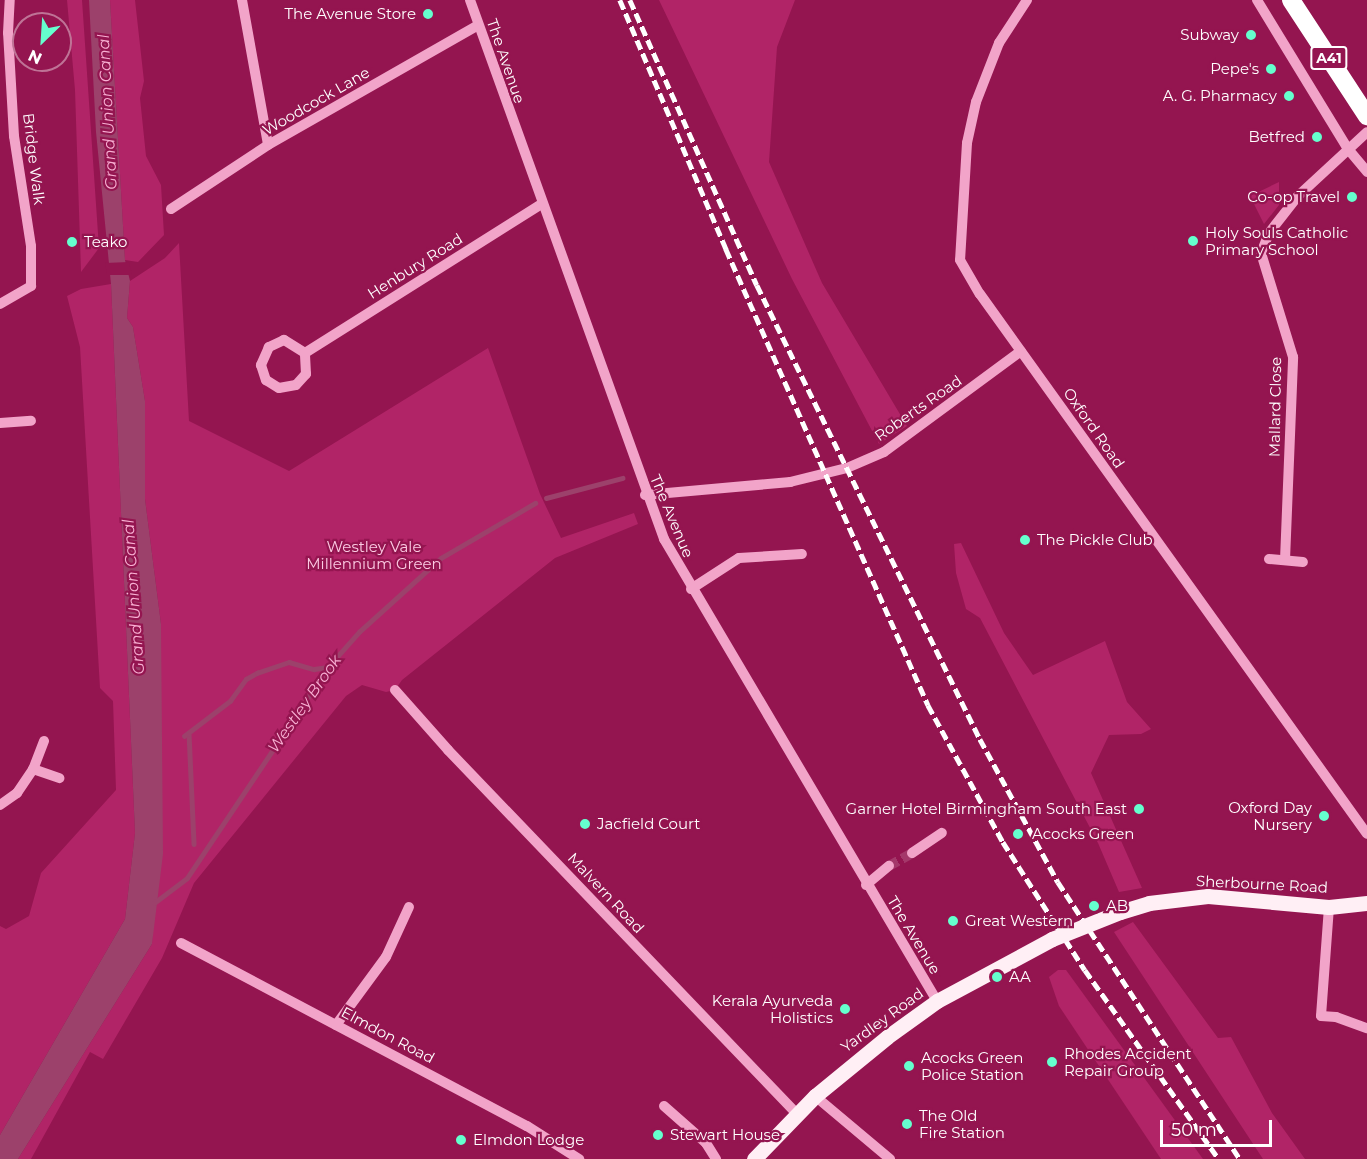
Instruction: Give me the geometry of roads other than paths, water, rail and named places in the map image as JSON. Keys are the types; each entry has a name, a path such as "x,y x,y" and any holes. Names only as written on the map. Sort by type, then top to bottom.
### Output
{"highway":[{"name":"A41","path":"1291,0 1367,116"}],"main road":[{"name":"Sherbourne Road","path":"1052,939 1149,903 1208,896 1329,907 1367,903"},
{"name":"Yardley Road","path":"754,1159 796,1114 846,1069 938,1001 1052,939"}],"street":[{"name":"Bridge Walk","path":"0,304 31,285 31,246 14,136 8,33 10,0"},
{"path":"242,0 268,145"},
{"name":"Oxford Road","path":"1027,0 999,43 976,102 967,143 958,244 967,275 1367,834"},
{"path":"1257,0 1348,149 1367,172"},
{"name":"The Avenue","path":"472,1 478,25 645,495 691,589 866,885 938,1001"},
{"name":"Woodcock Lane","path":"171,209 268,145 478,25"},
{"path":"1348,149 1367,132"},
{"name":"Mallard Close","path":"1286,560 1293,357 1261,253 1269,233 1298,196 1348,149"},
{"name":"Henbury Road","path":"305,354 542,204"},
{"path":"284,340 305,354 306,374 296,385 279,388 266,380 261,365 269,346 284,340"},
{"name":"Roberts Road","path":"645,495 790,482 847,468 885,452 1021,351"},
{"path":"0,423 31,421"},
{"path":"691,589 739,558 802,554"},
{"path":"1269,559 1303,562"},
{"name":"Malvern Road","path":"395,690 448,750 796,1114"},
{"path":"0,805 17,793 33,769 44,741"},
{"path":"33,769 59,778"},
{"path":"912,853 942,833"},
{"path":"866,885 889,866"},
{"path":"336,1025 386,957 409,907"},
{"path":"1329,907 1321,1016 1336,1017 1367,1028"},
{"name":"Elmdon Road","path":"181,943 527,1126 579,1159"},
{"path":"815,1096 890,1159"},
{"path":"664,1106 706,1143 716,1159"}],"water":[{"name":"Grand Union Canal","path":"89,0 110,0 125,260 130,281 127,318 133,327 145,401 145,499 161,624 163,854 152,944 18,1159 0,1159 0,1135 125,919 135,833 111,284 96,132"}],"waterway":[{"name":"Westley Brook","path":"546,498 622,478"},
{"name":"Westley Brook","path":"154,903 187,878 328,667 359,632 441,558 535,503"},
{"path":"184,736 230,701 246,679 257,673 289,662 314,669 328,667"},
{"path":"189,733 194,844"}],"tunnel":[{"path":"889,866 912,853"}],"railway":[{"path":"620,0 726,249 928,705 1003,842 1085,970 1219,1159"},
{"path":"630,0 757,285 980,739 1058,882 1240,1159"}],"place":[{"name":"The Avenue Store","path":"428,14"},
{"name":"Subway","path":"1251,35"},
{"name":"Pepe's","path":"1271,69"},
{"name":"A. G. Pharmacy","path":"1289,96"},
{"name":"Betfred","path":"1317,137"},
{"name":"Co-op Travel","path":"1352,197"},
{"name":"Holy Souls Catholic Primary School","path":"1193,241"},
{"name":"Teako","path":"72,242"},
{"name":"The Pickle Club","path":"1025,540"},
{"name":"Garner Hotel Birmingham South East","path":"1139,809"},
{"name":"Oxford Day Nursery","path":"1324,816"},
{"name":"Jacfield Court","path":"585,824"},
{"name":"Acocks Green","path":"1018,834"},
{"name":"AB","path":"1094,906"},
{"name":"Great Western","path":"953,921"},
{"name":"AA","path":"997,977"},
{"name":"Kerala Ayurveda Holistics","path":"845,1009"},
{"name":"Rhodes Accident Repair Group","path":"1052,1062"},
{"name":"Acocks Green Police Station","path":"909,1066"},
{"name":"The Old Fire Station","path":"907,1124"},
{"name":"Stewart House","path":"658,1135"},
{"name":"Elmdon Lodge","path":"461,1140"}],"park label":[{"name":"Westley Vale Millennium Green","path":"374,554"}]}
